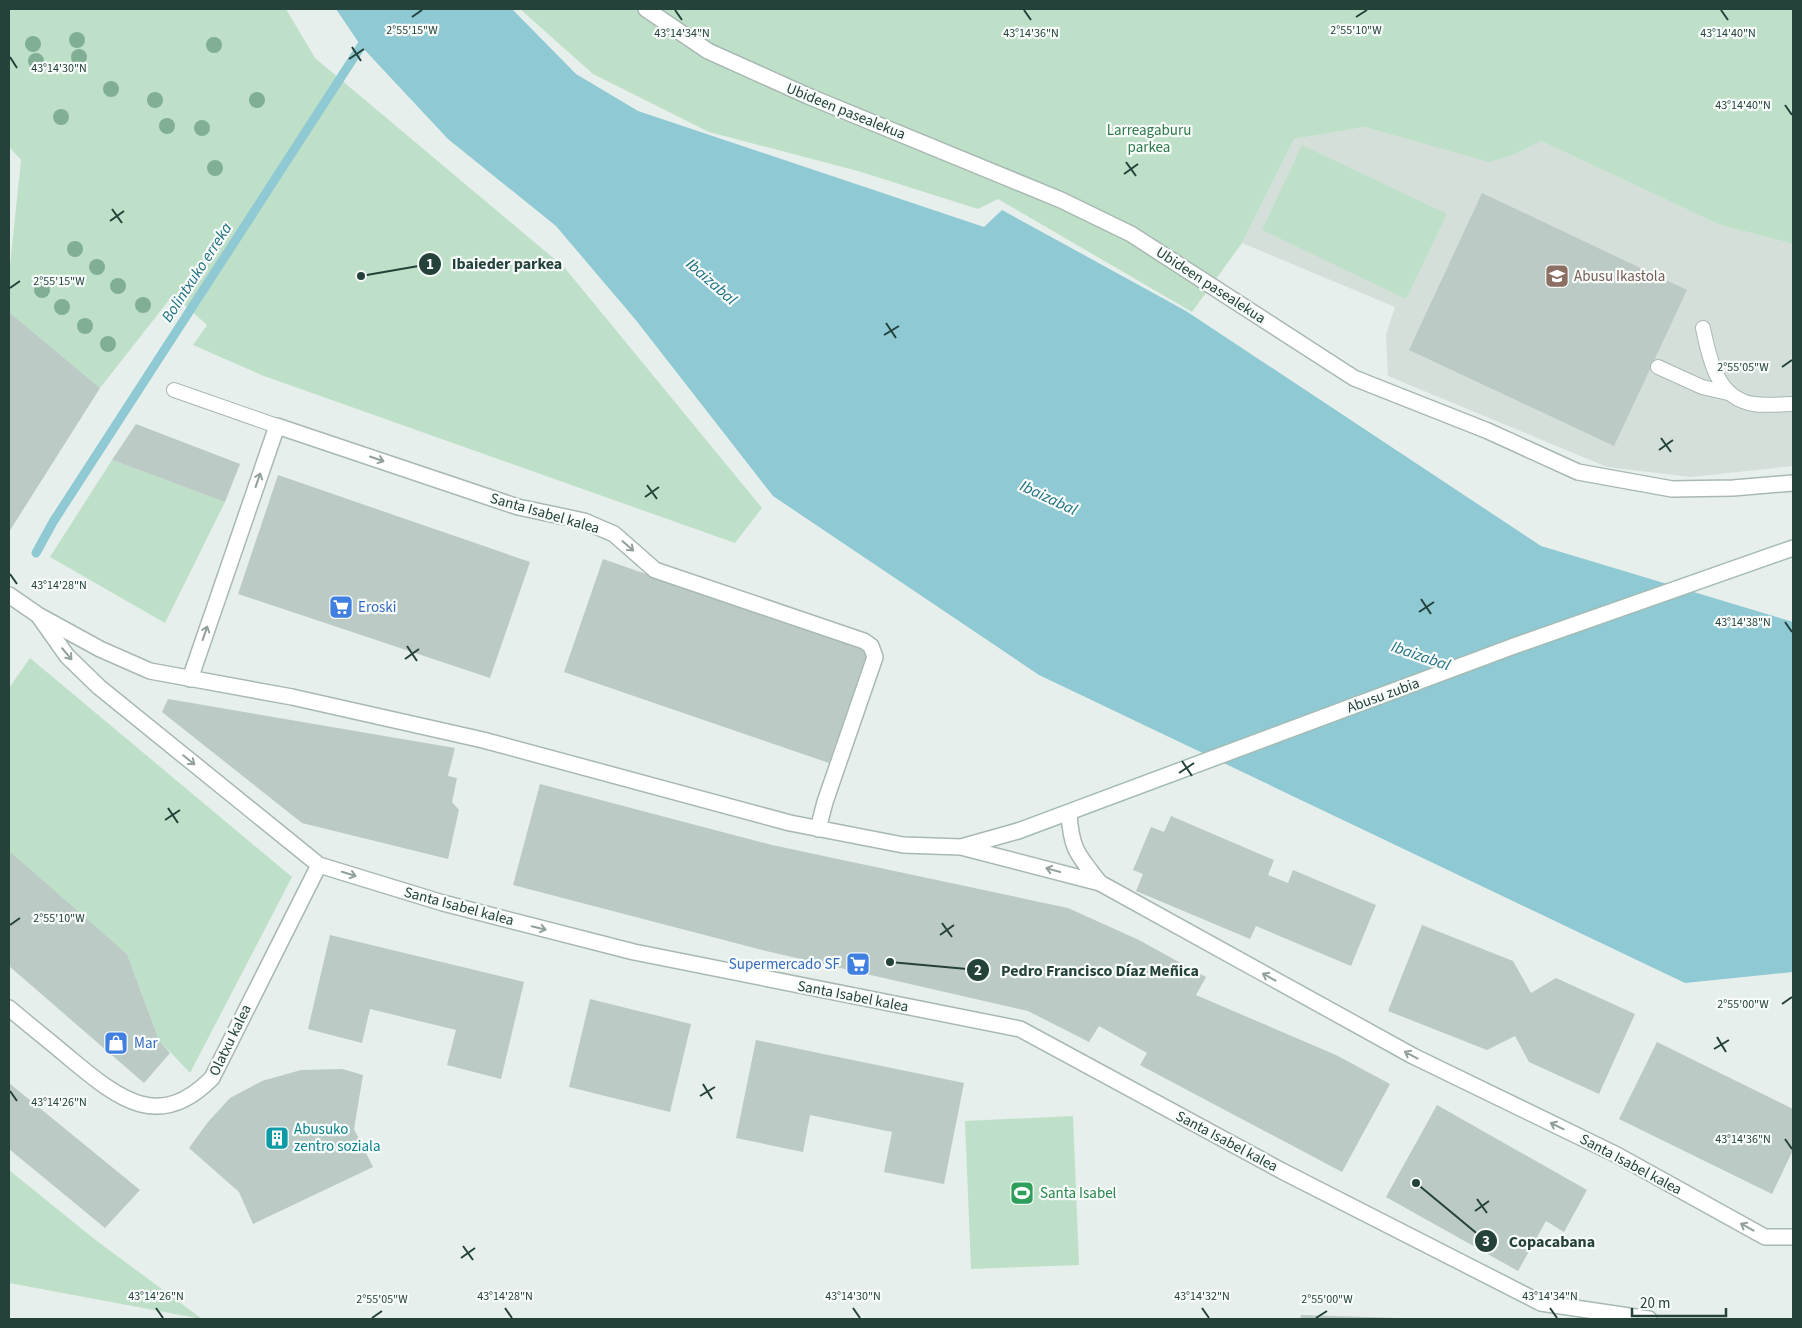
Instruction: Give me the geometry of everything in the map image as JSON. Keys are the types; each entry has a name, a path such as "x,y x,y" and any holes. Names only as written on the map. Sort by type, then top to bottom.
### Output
{"street":[{"name":"Ubideen pasealekua","path":"646,9 708,50 808,96 1061,200 1131,234 1354,378 1488,432 1578,472 1672,489 1733,488 1793,483"},
{"path":"190,679 277,426"},
{"name":"Santa Isabel kalea","path":"277,426 518,507 584,521 614,534 655,570 864,641 871,646 875,657 825,802 818,829"},
{"name":"Abusu zubia","path":"1069,813 1514,646 1793,548"},
{"name":"Santa Isabel kalea","path":"9,595 38,615 100,649 142,667 190,679 292,697 483,740 818,829 903,845 961,847 1018,831 1069,813"},
{"name":"Santa Isabel kalea","path":"38,615 67,656 99,687 319,865 443,903 634,952 1020,1029 1282,1170 1541,1303 1649,1319"},
{"path":"1069,813 1070,830 1076,853 1100,883"},
{"path":"961,847 1100,883"},
{"name":"Olatxu kalea","path":"9,1008 109,1091 144,1105 176,1104 202,1088 212,1078 319,865"},
{"name":"Santa Isabel kalea","path":"1100,883 1414,1056 1617,1155 1765,1237 1793,1237"}],"lane":[{"path":"1703,328 1710,364 1728,393"},
{"path":"1658,367 1702,387 1728,393 1752,404 1793,404"},
{"path":"174,390 277,426"}],"shaded area":[{"name":"Abusu Ikastola","path":"1365,127 1489,161 1513,155 1541,141 1720,225 1793,244 1793,466 1691,477 1607,467 1388,376 1386,335 1395,307 1242,243 1294,139"}],"green space":[{"path":"9,9 286,9 315,58 564,267 762,508 735,543 264,376 193,345 207,325 173,295 100,388 9,312 9,275 21,160 9,147"},
{"name":"Larreagaburu parkea","path":"520,9 1793,9 1793,244 1720,225 1541,141 1513,155 1489,162 1365,127 1294,139 1242,243 1192,312 998,199 978,209 858,171 709,132 593,74"},
{"path":"1302,145 1447,214 1406,299 1262,230"},
{"path":"112,460 225,502 165,623 50,557"},
{"path":"30,658 292,877 190,1073 159,1040 127,954 9,853 9,688"},
{"name":"Santa Isabel","path":"1073,1116 1079,1265 971,1269 965,1121"},
{"path":"9,1170 93,1238 202,1319 9,1283"}],"water":[{"name":"Ibaizabal","path":"336,9 512,9 576,74 638,111 984,227 1002,210 1186,311 1541,546 1793,622 1793,972 1685,983 1039,675 773,496 635,319 556,226 448,139 361,46"}],"building":[{"path":"1482,193 1687,290 1614,446 1409,350"},
{"path":"9,312 100,388 9,532"},
{"path":"136,424 240,464 225,502 112,460"},
{"path":"278,475 530,562 490,678 238,594"},
{"path":"603,559 868,651 829,763 564,672"},
{"path":"168,699 455,748 448,776 457,778 452,802 459,810 448,859 302,823 162,712"},
{"path":"540,784 772,845 1068,908 1139,940 1206,977 1196,995 1336,1055 1390,1084 1342,1172 1140,1065 1147,1053 1099,1026 1089,1042 1028,1011 766,951 513,885"},
{"path":"1171,816 1274,860 1268,875 1288,883 1293,870 1376,905 1351,966 1256,926 1250,939 1136,891 1143,874 1133,870 1151,827 1164,832"},
{"path":"9,851 127,954 159,1040 170,1053 144,1083 9,966"},
{"path":"1422,925 1513,961 1531,993 1556,978 1635,1014 1599,1094 1529,1062 1515,1036 1487,1050 1388,1011"},
{"path":"330,935 524,982 501,1079 447,1065 456,1030 370,1009 362,1043 308,1029"},
{"path":"590,999 691,1024 670,1112 569,1087"},
{"path":"756,1040 964,1083 944,1184 884,1172 892,1132 810,1115 803,1152 736,1138"},
{"path":"1657,1042 1793,1109 1793,1150 1772,1194 1619,1119"},
{"name":"Abusuko zentro soziala","path":"342,1069 363,1075 354,1129 373,1167 253,1224 239,1192 189,1148 208,1122 230,1098 262,1081 301,1070"},
{"path":"9,1083 140,1190 105,1228 9,1149"},
{"path":"1437,1105 1587,1190 1564,1232 1546,1221 1518,1271 1386,1197"},
{"path":"1301,1315 1400,1318 1400,1319 1300,1319"}],"waterway":[{"name":"Bolintxuko erreka","path":"36,553 53,522 367,37"}],"place":[{"name":"Ibaieder parkea","path":"361,276"},
{"name":"Abusu Ikastola","path":"1557,276"},
{"name":"Eroski","path":"341,607"},
{"name":"Pedro Francisco Díaz Meñica","path":"890,962"},
{"name":"Supermercado SF","path":"858,964"},
{"name":"Mar","path":"116,1043"},
{"name":"Abusuko zentro soziala","path":"277,1138"},
{"name":"Copacabana","path":"1416,1183"},
{"name":"Santa Isabel","path":"1022,1193"}]}
